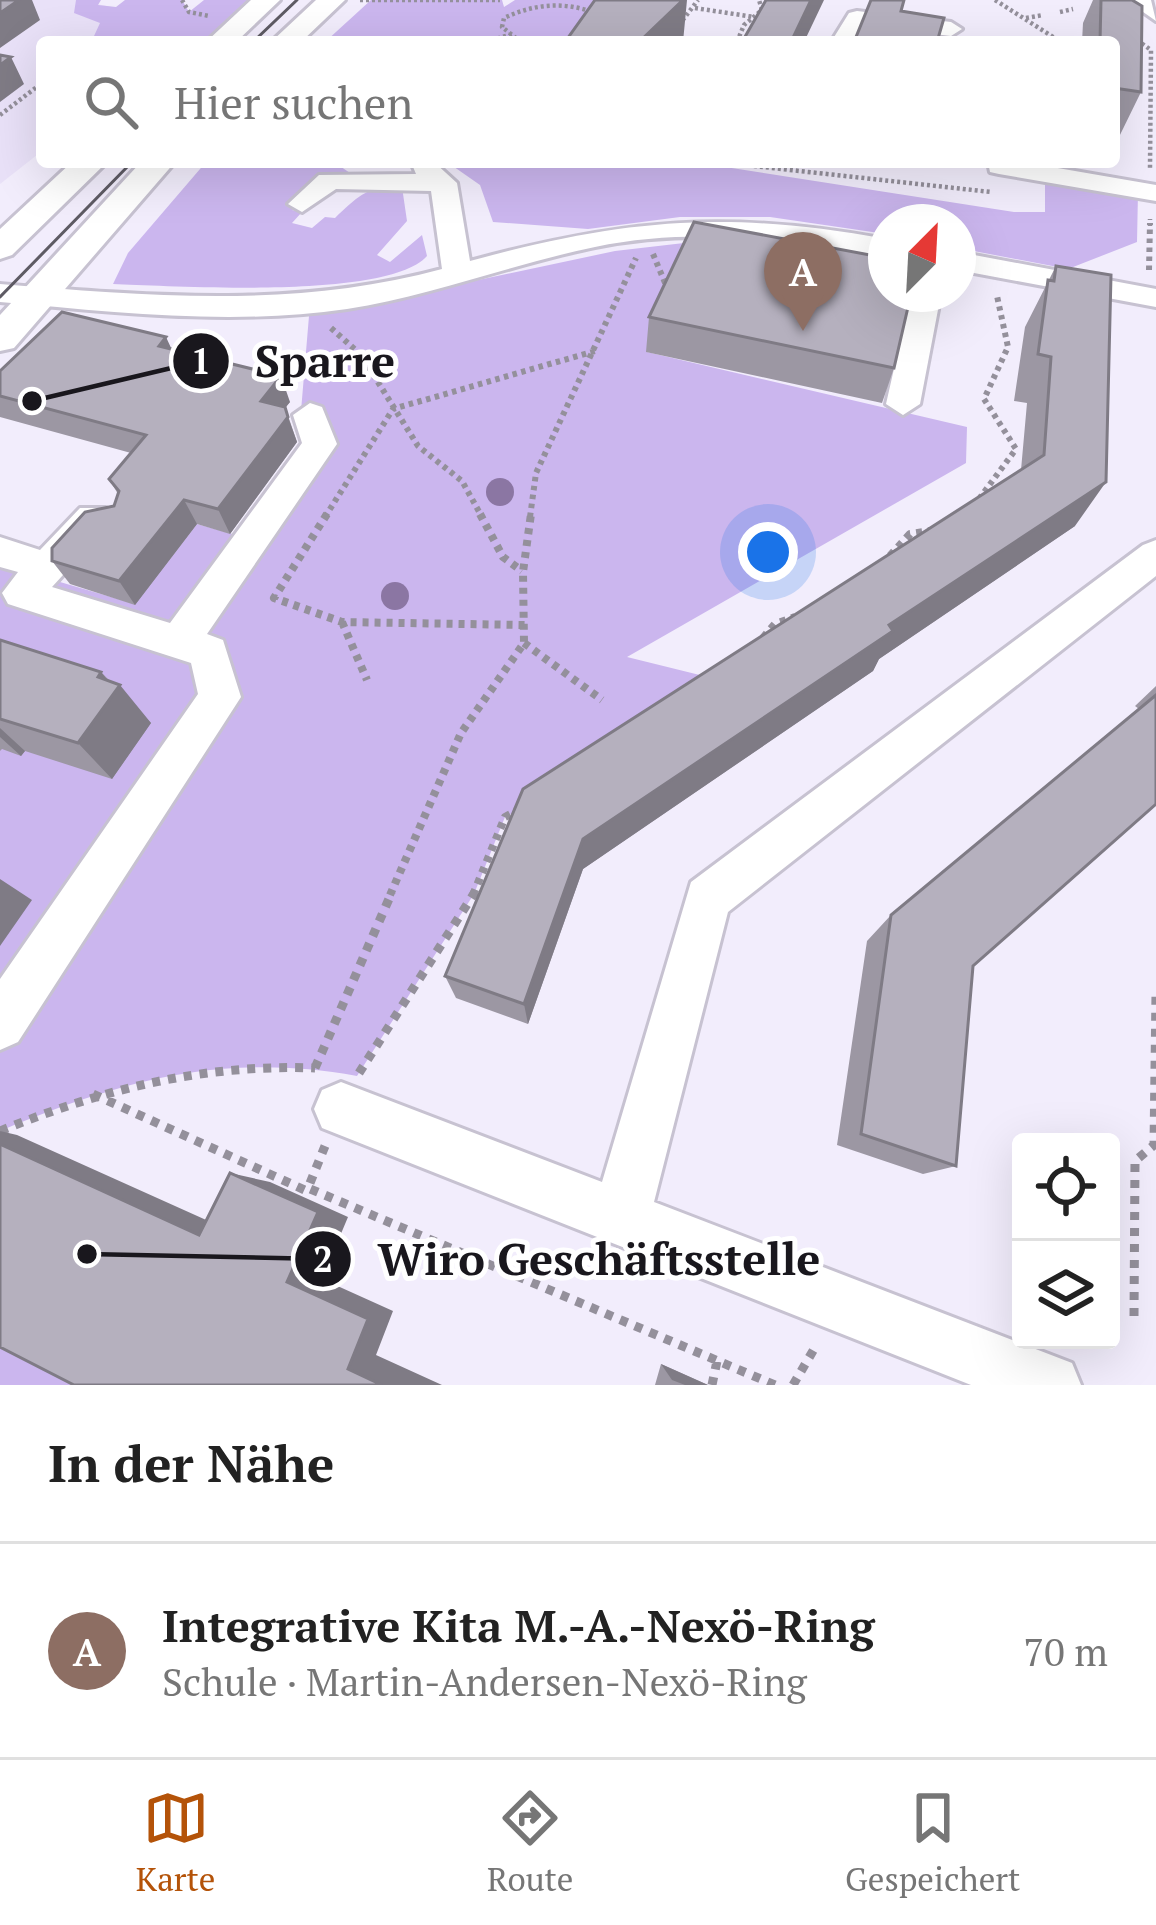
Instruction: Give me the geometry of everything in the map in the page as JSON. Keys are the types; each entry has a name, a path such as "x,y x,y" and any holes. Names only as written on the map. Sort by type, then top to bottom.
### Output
{"main road":[{"path":"222,30 267,0"},
{"path":"292,36 332,0"},
{"path":"0,339 9,272 87,168"},
{"path":"9,272 151,168"}],"street":[{"path":"1137,0 1156,14"},
{"path":"846,36 857,18 951,29"},
{"path":"419,168 443,183 457,273"},
{"path":"1010,168 1154,192"},
{"path":"302,205 329,181 443,183"},
{"path":"1012,194 1039,194 1084,181"},
{"path":"9,272 173,307 286,306 351,298 599,238 689,228 741,227 868,245"},
{"path":"976,264 1148,290"},
{"path":"902,404 922,312"},
{"path":"179,642 320,444 310,416"},
{"path":"22,589 90,518 112,518"},
{"path":"0,552 22,589 209,652 220,697 0,1024"},
{"path":"621,1217 708,898 1156,555"},
{"path":"338,1084 621,1217 1050,1385"}],"path":[{"path":"182,0 189,12 222,30"},
{"path":"189,12 197,0"},
{"path":"352,0 500,0"},
{"path":"670,36 698,0"},
{"path":"739,36 744,25 763,10 759,0"},
{"path":"995,0 1018,19 1035,22 1052,36"},
{"path":"513,34 502,27 504,18 547,4 581,6 595,13 592,26"},
{"path":"695,8 754,17"},
{"path":"1060,12 1073,9"},
{"path":"1018,19 1043,15"},
{"path":"1121,28 1151,50 1154,192 1148,290"},
{"path":"506,36 513,34"},
{"path":"0,115 36,81"},
{"path":"772,168 1012,194"},
{"path":"306,1193 338,1084 460,733 524,643 524,572 536,473 636,257 649,246 674,304"},
{"path":"970,512 1016,449 984,399 1008,347 994,283"},
{"path":"327,325 361,355 418,446 462,481 503,557 524,572"},
{"path":"526,626 342,622 274,598 393,409 596,350"},
{"path":"884,564 910,534 942,530"},
{"path":"750,653 775,624 816,609"},
{"path":"342,622 367,680"},
{"path":"524,643 602,700"},
{"path":"338,1084 474,894 505,817 541,797"},
{"path":"1135,1316 1135,1161 1154,1144 1156,992"},
{"path":"0,1130 91,1093 165,1073 241,1066 338,1084"},
{"path":"91,1093 306,1193 775,1385"},
{"path":"794,1385 818,1344"},
{"path":"712,1385 717,1361"}],"shaded area":[{"path":"0,0 78,0 211,28 202,36 36,36 36,156 0,184"},
{"path":"76,0 101,0 98,5 116,7 125,0 182,0 189,12 204,0 251,0 210,36 94,36 100,23 74,13"},
{"path":"371,0 502,0 504,7 515,0 625,0 606,36 332,36"},
{"path":"201,168 343,168 350,173 326,177 292,210 302,212 292,223 312,228 325,217 335,218 365,193 402,187 407,221 377,255 390,262 422,235 427,256 405,270 327,285 113,284 128,253"},
{"path":"456,168 732,168 963,204 868,204 868,231 770,217 680,217 588,229 493,222 480,185"},
{"path":"1045,178 1138,192 1137,242 1068,269 976,251 976,206 1045,212"},
{"path":"684,243 647,352 967,427 966,463 627,657 724,681 577,778 505,817 474,894 357,1076 262,1067 174,1075 89,1098 0,1131 0,543 67,572 60,582 135,604 197,524 236,535 308,436 301,411 309,316 615,251"},
{"path":"0,1301 169,1385 0,1385"}],"building":[{"path":"0,0 19,0 0,13"},
{"path":"595,0 683,0 645,36 569,36"},
{"path":"766,0 811,0 794,36 745,36"},
{"path":"871,0 904,0 901,11 944,18 939,36 856,36"},
{"path":"1101,0 1132,0 1142,6 1141,92 1120,89 1120,36 1100,36"},
{"path":"694,222 868,255 868,312 907,312 894,368 649,317"},
{"path":"1056,266 1111,275 1106,482 889,625 893,631 583,839 524,1004 445,976 523,789 1044,455 1051,357 1038,354 1048,280 1054,281"},
{"path":"62,312 166,337 159,346 281,376 261,401 285,407 288,417 218,509 184,500 119,581 52,561 52,548 85,512 114,506 119,491 109,479 146,435 0,396 0,371"},
{"path":"0,640 101,672 98,677 120,685 78,743 0,719"},
{"path":"1156,695 1156,804 973,966 956,1166 861,1134 891,915"},
{"path":"0,1144 199,1235 230,1173 318,1212 287,1282 368,1319 348,1369 382,1385 74,1385 0,1347"}],"tram line":[{"path":"259,36 297,0"},
{"path":"0,297 126,168"}],"place":[{"name":"Integrative Kita M.-A.-Nexö-Ring","path":"803,331"},
{"name":"Sparre","path":"32,401"},
{"name":"Wiro Geschäftsstelle","path":"87,1254"}]}
